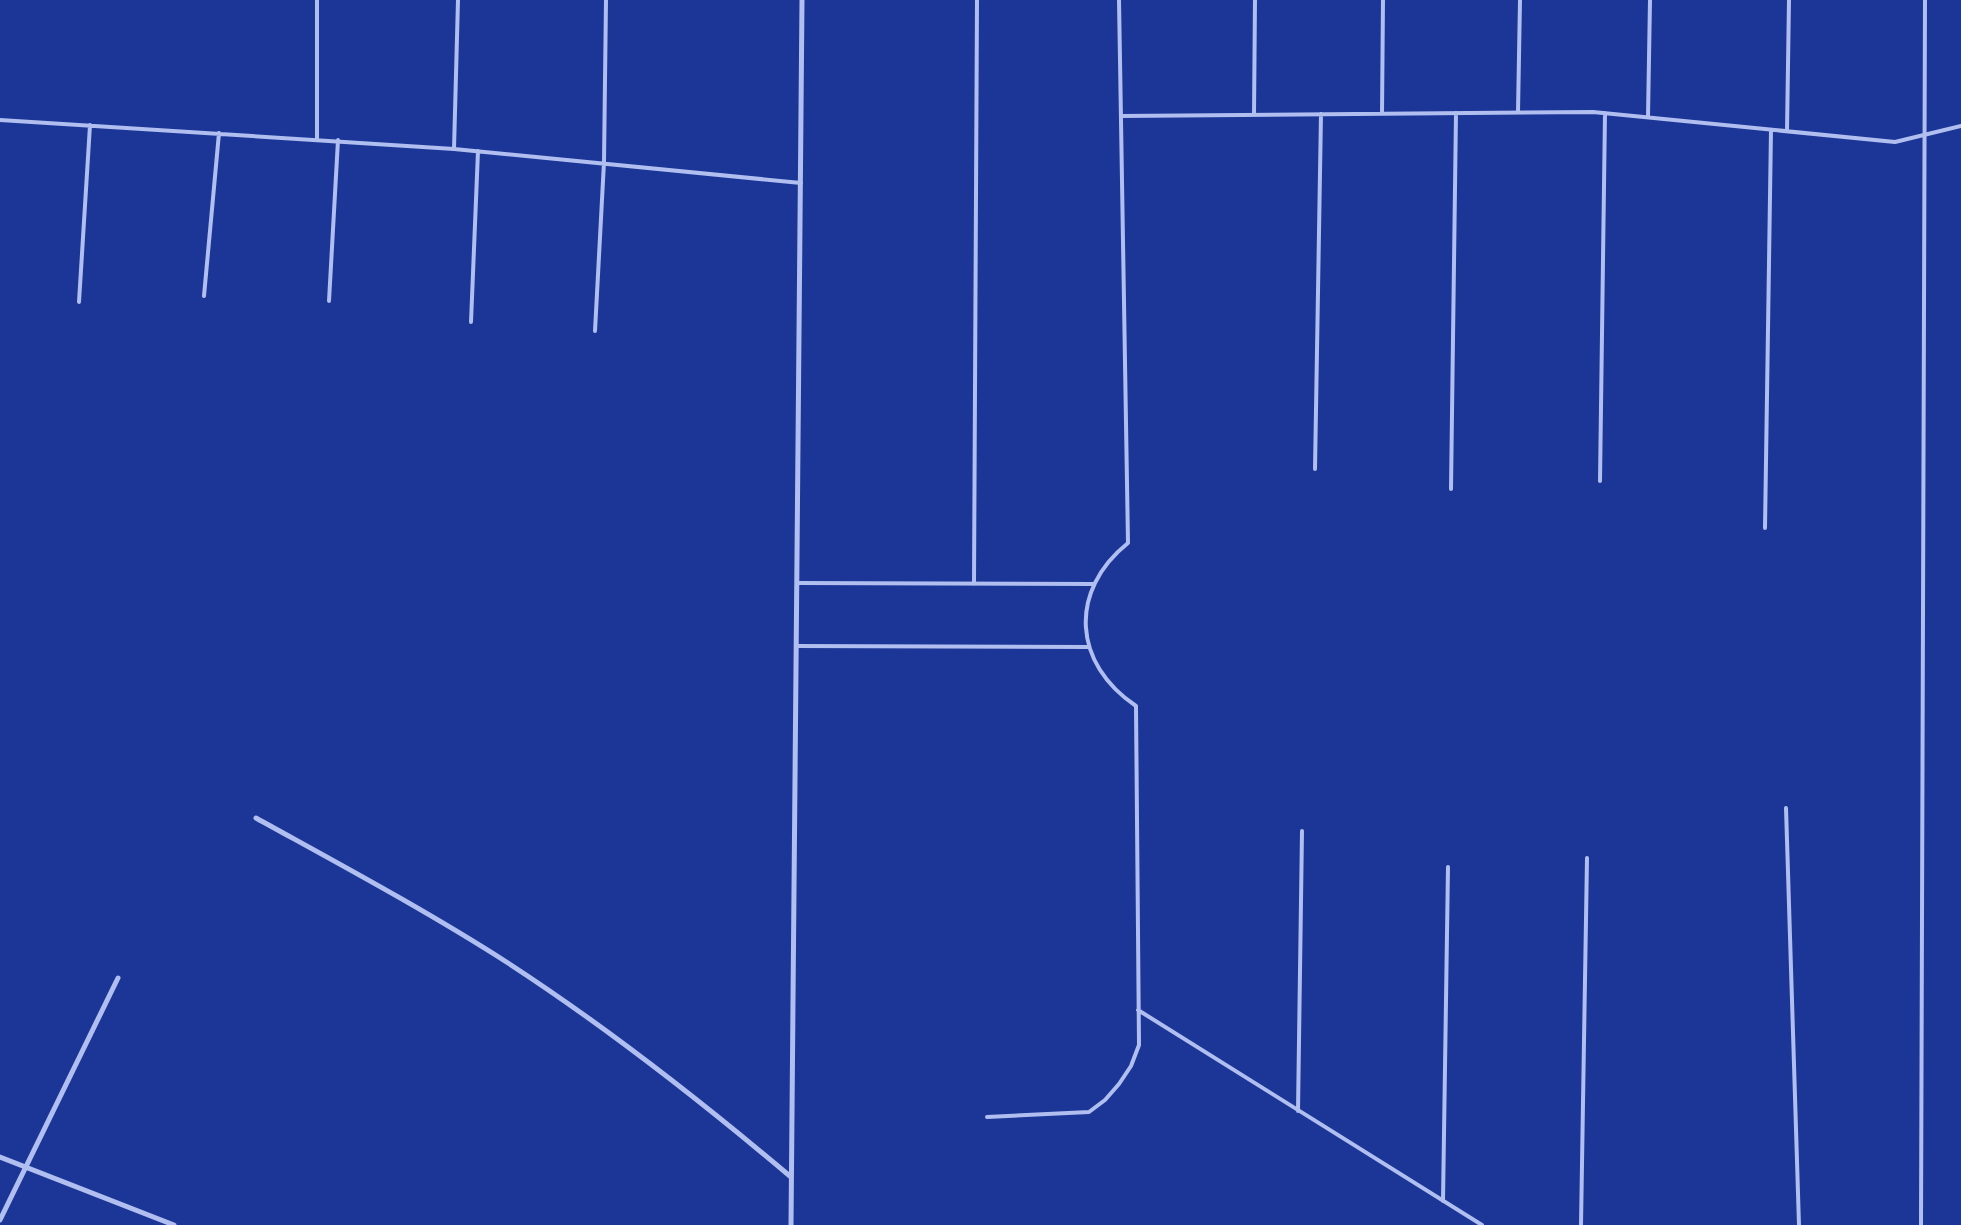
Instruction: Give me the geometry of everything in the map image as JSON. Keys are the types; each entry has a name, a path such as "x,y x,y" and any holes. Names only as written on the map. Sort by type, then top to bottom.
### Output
{"street":[{"path":"791,1225 802,0"},
{"path":"256,818 422,910 515,968 591,1019 659,1069 792,1177"},
{"path":"0,1220 118,978"},
{"path":"0,1157 174,1225"}],"lane":[{"path":"317,0 317,139"},
{"path":"454,149 458,0"},
{"path":"595,331 604,162 606,0"},
{"path":"974,584 977,0"},
{"path":"987,1118 1089,1112 1105,1100 1120,1084 1131,1066 1138,1045 1136,706 1108,684 1098,670 1089,647 1085,619 1088,601 1094,584 1114,554 1128,543 1119,0"},
{"path":"1254,115 1255,0"},
{"path":"1382,114 1383,0"},
{"path":"1518,112 1520,0"},
{"path":"1648,117 1650,0"},
{"path":"1787,131 1789,0"},
{"path":"1921,1225 1924,0"},
{"path":"1121,116 1518,112 1605,113 1895,142 1961,126"},
{"path":"1451,489 1456,113"},
{"path":"1600,481 1605,113"},
{"path":"1315,469 1321,114"},
{"path":"0,120 338,140 454,149 604,162 800,183"},
{"path":"79,302 90,125"},
{"path":"1765,528 1771,130"},
{"path":"204,296 219,133"},
{"path":"329,301 338,140"},
{"path":"472,322 478,151"},
{"path":"797,583 1094,584"},
{"path":"796,646 1089,647"},
{"path":"1786,808 1799,1225"},
{"path":"1298,1111 1302,831"},
{"path":"1581,1225 1586,858"},
{"path":"1442,1200 1448,868"},
{"path":"1138,1010 1482,1225"}]}
